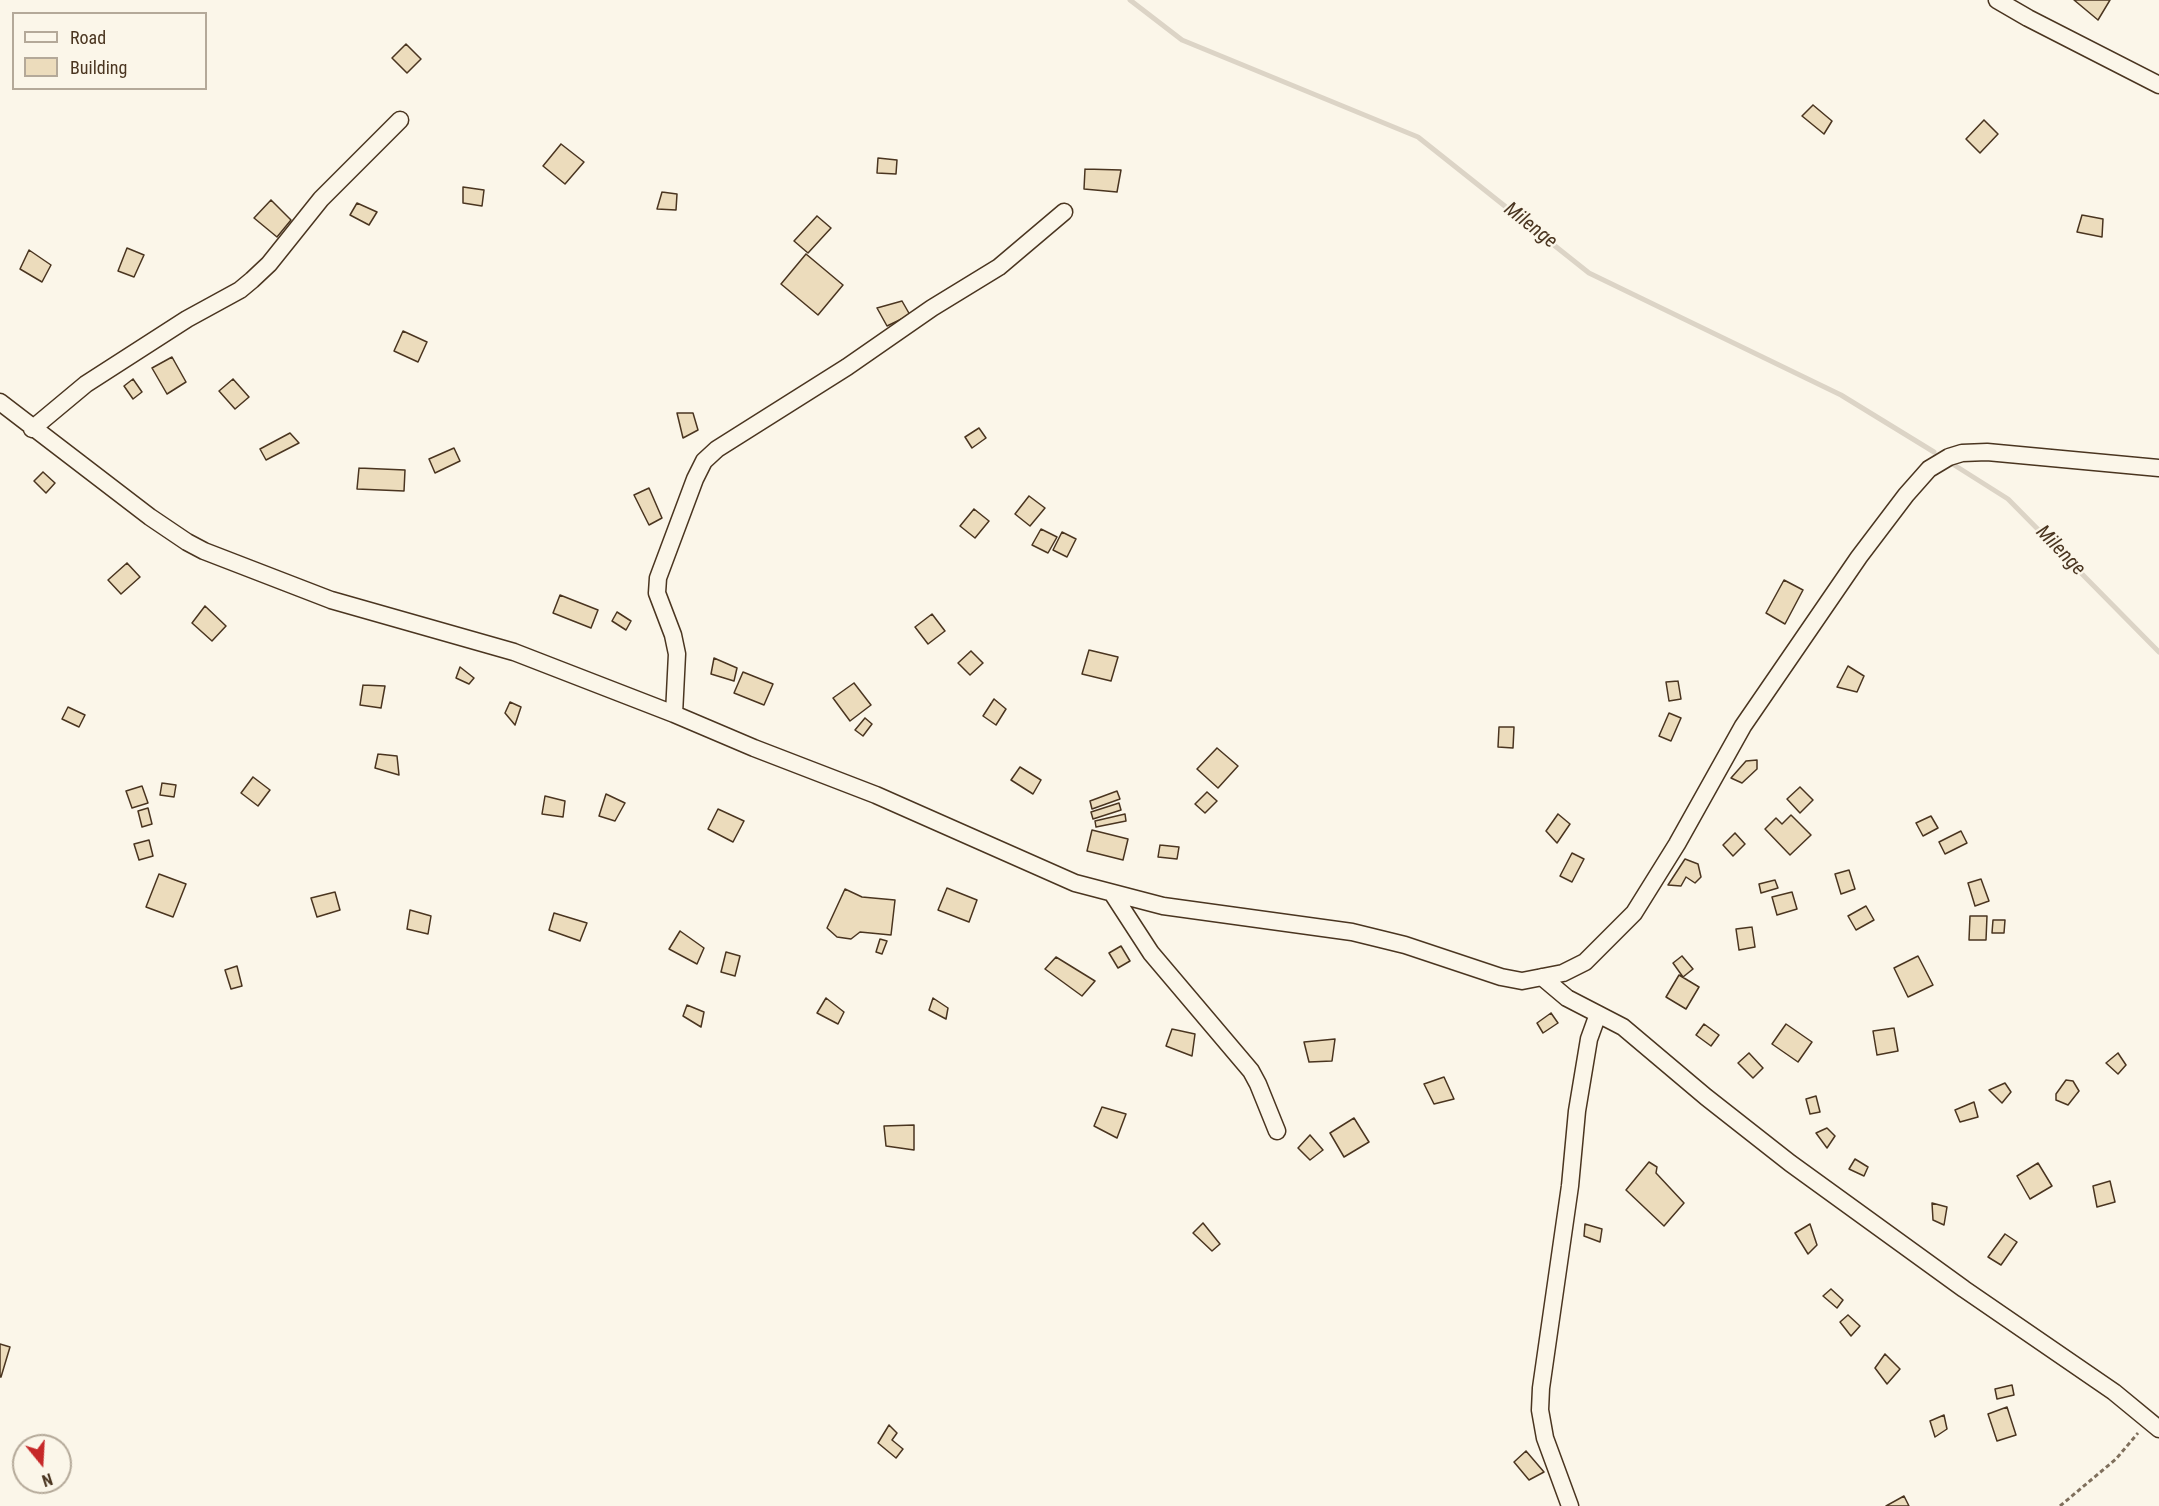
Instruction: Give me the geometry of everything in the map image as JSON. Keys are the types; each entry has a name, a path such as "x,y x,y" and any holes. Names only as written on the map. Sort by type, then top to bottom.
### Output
{"street":[{"path":"1997,0 2159,85"},
{"path":"33,429 86,384 187,318 240,290 252,280 269,264 321,199 400,120"},
{"path":"674,714 677,654 673,635 657,593 658,578 704,461 717,449 847,367 932,308 999,267 1064,212"},
{"path":"0,402 150,517 204,551 331,600 514,652 876,795 1075,883 1163,906 1352,932 1405,945 1501,977 1522,981 1563,973 1586,962 1634,913 1677,844 1743,726 1869,543 1929,469 1949,457 1962,453 1987,452 2159,468"},
{"path":"1112,893 1150,953 1251,1071 1277,1131"},
{"path":"1542,977 1567,998 1623,1027 1706,1097 1790,1163 1973,1295 2114,1392 2154,1424"},
{"path":"1570,1506 1545,1438 1540,1410 1541,1388 1548,1325 1570,1186 1577,1111 1589,1039 1598,1014"}],"path":[{"path":"2060,1506 2154,1424"}],"building":[{"path":"2074,0 2110,0 2098,20"},
{"path":"406,44 421,59 407,73 392,58"},
{"path":"1813,105 1832,121 1824,134 1802,116"},
{"path":"1984,120 1998,134 1980,153 1966,139"},
{"path":"561,144 584,162 565,184 543,166"},
{"path":"878,158 897,160 896,174 877,173"},
{"path":"1085,169 1121,170 1117,192 1084,189"},
{"path":"463,187 484,190 482,206 463,203"},
{"path":"662,192 677,194 676,210 657,209"},
{"path":"271,200 291,220 277,237 254,218"},
{"path":"357,203 377,212 369,225 350,215"},
{"path":"2082,215 2103,219 2102,237 2077,232"},
{"path":"817,216 831,228 808,253 794,241"},
{"path":"127,248 144,255 134,277 118,271"},
{"path":"29,250 51,265 42,282 20,269"},
{"path":"806,254 843,285 818,315 781,284"},
{"path":"902,301 910,315 887,326 877,308"},
{"path":"403,331 427,342 418,362 394,351"},
{"path":"172,357 186,382 167,394 152,368"},
{"path":"133,379 142,392 133,399 124,386"},
{"path":"233,379 249,397 235,409 219,391"},
{"path":"677,413 693,413 698,430 683,438"},
{"path":"979,428 986,438 972,448 965,437"},
{"path":"290,433 299,443 266,460 260,449"},
{"path":"454,448 460,461 435,473 429,459"},
{"path":"359,468 405,470 404,491 357,489"},
{"path":"43,472 55,483 46,493 34,481"},
{"path":"649,488 662,518 649,525 634,495"},
{"path":"1029,496 1045,508 1030,526 1015,514"},
{"path":"974,509 989,521 975,538 960,526"},
{"path":"1041,529 1057,537 1048,553 1032,545"},
{"path":"1062,532 1076,539 1067,557 1053,550"},
{"path":"127,563 140,577 121,594 108,580"},
{"path":"1784,580 1803,590 1785,624 1766,613"},
{"path":"560,595 598,610 591,628 553,613"},
{"path":"205,606 226,626 212,641 192,623"},
{"path":"617,612 631,621 626,630 612,621"},
{"path":"932,614 945,631 928,644 915,627"},
{"path":"1089,650 1118,657 1111,681 1082,674"},
{"path":"971,651 983,663 970,675 958,663"},
{"path":"714,658 737,668 734,681 711,674"},
{"path":"1848,666 1864,676 1857,692 1837,687"},
{"path":"460,667 474,678 469,684 456,678"},
{"path":"743,672 773,684 764,705 734,693"},
{"path":"1678,681 1681,699 1669,701 1666,682"},
{"path":"854,683 871,705 850,721 833,698"},
{"path":"363,685 385,686 381,708 360,705"},
{"path":"994,699 1006,709 996,725 983,716"},
{"path":"510,702 521,707 515,725 505,713"},
{"path":"68,707 85,715 79,727 62,719"},
{"path":"1669,713 1681,718 1671,741 1659,736"},
{"path":"865,718 872,724 863,736 855,730"},
{"path":"1499,727 1514,727 1513,748 1498,747"},
{"path":"1217,748 1238,766 1218,788 1197,769"},
{"path":"378,754 397,756 399,775 375,768"},
{"path":"1757,760 1757,769 1742,783 1731,778 1746,761"},
{"path":"1020,767 1041,780 1033,794 1011,780"},
{"path":"253,777 270,790 258,806 241,793"},
{"path":"162,783 176,785 174,797 160,795"},
{"path":"142,786 148,803 132,808 126,791"},
{"path":"1800,787 1813,800 1800,813 1787,799"},
{"path":"1117,791 1120,799 1092,809 1090,801"},
{"path":"1207,792 1217,801 1205,813 1195,804"},
{"path":"606,794 625,803 615,821 599,816"},
{"path":"545,796 565,801 563,817 542,814"},
{"path":"1119,803 1121,810 1093,819 1091,812"},
{"path":"148,808 152,824 142,827 138,811"},
{"path":"718,809 744,821 733,842 708,829"},
{"path":"1125,814 1126,821 1096,827 1095,821"},
{"path":"1558,814 1570,824 1557,843 1546,831"},
{"path":"1791,815 1811,835 1790,855 1765,829 1776,818 1782,824"},
{"path":"1931,816 1938,828 1923,836 1916,823"},
{"path":"1092,830 1128,839 1123,860 1087,851"},
{"path":"1961,831 1967,843 1945,854 1939,842"},
{"path":"1735,833 1745,844 1733,856 1723,845"},
{"path":"149,840 153,856 139,860 134,844"},
{"path":"1160,845 1179,847 1177,859 1158,857"},
{"path":"1572,853 1584,859 1572,882 1560,876"},
{"path":"1685,859 1698,864 1701,877 1695,883 1686,877 1681,886 1668,885"},
{"path":"1849,870 1855,889 1841,894 1835,874"},
{"path":"159,874 186,884 173,917 146,907"},
{"path":"1981,879 1989,901 1975,906 1968,883"},
{"path":"1775,880 1778,888 1761,893 1759,884"},
{"path":"947,888 977,900 969,922 938,910"},
{"path":"845,889 862,897 895,900 891,935 860,932 851,939 837,937 827,928"},
{"path":"335,892 340,910 317,917 311,898"},
{"path":"1792,892 1797,909 1777,915 1772,897"},
{"path":"1866,906 1874,920 1856,930 1848,916"},
{"path":"410,910 431,916 428,934 407,929"},
{"path":"554,913 587,923 580,941 549,930"},
{"path":"1970,916 1987,916 1986,940 1969,940"},
{"path":"1993,920 2005,920 2004,933 1992,933"},
{"path":"1752,927 1755,947 1739,950 1736,929"},
{"path":"680,931 704,948 697,964 669,949"},
{"path":"880,939 887,941 882,954 876,952"},
{"path":"1121,946 1130,961 1118,968 1109,953"},
{"path":"726,952 740,956 735,976 721,972"},
{"path":"1682,956 1693,969 1683,977 1673,963"},
{"path":"1918,956 1933,985 1908,997 1894,968"},
{"path":"1056,957 1095,981 1082,996 1045,969"},
{"path":"237,966 242,986 231,989 225,970"},
{"path":"1679,975 1699,987 1686,1009 1666,997"},
{"path":"826,998 844,1012 838,1024 817,1013"},
{"path":"933,998 948,1008 946,1019 929,1010"},
{"path":"687,1005 704,1012 701,1027 683,1016"},
{"path":"1551,1013 1558,1023 1543,1033 1537,1023"},
{"path":"1704,1024 1719,1035 1711,1046 1696,1035"},
{"path":"1786,1024 1812,1042 1798,1062 1772,1044"},
{"path":"1894,1028 1898,1051 1877,1055 1873,1031"},
{"path":"1172,1029 1195,1034 1192,1056 1166,1046"},
{"path":"1335,1039 1332,1061 1309,1062 1304,1042"},
{"path":"1749,1053 1763,1068 1753,1078 1738,1063"},
{"path":"2118,1053 2126,1065 2118,1074 2106,1063"},
{"path":"1444,1077 1454,1099 1434,1104 1424,1084"},
{"path":"2066,1080 2073,1081 2079,1091 2068,1105 2056,1100 2056,1094"},
{"path":"2005,1083 2011,1092 2002,1103 1989,1090"},
{"path":"1816,1096 1820,1112 1810,1114 1806,1099"},
{"path":"1974,1102 1978,1117 1960,1122 1955,1110"},
{"path":"1102,1107 1126,1114 1117,1138 1094,1126"},
{"path":"1354,1118 1369,1142 1344,1157 1330,1133"},
{"path":"914,1125 914,1150 886,1146 884,1126"},
{"path":"1827,1128 1835,1136 1827,1148 1816,1133"},
{"path":"1310,1135 1323,1150 1310,1160 1298,1148"},
{"path":"1855,1159 1868,1167 1864,1176 1849,1169"},
{"path":"1649,1162 1657,1167 1656,1173 1684,1203 1664,1226 1626,1190"},
{"path":"2038,1163 2052,1186 2030,1199 2017,1176"},
{"path":"2110,1181 2115,1202 2097,1207 2093,1186"},
{"path":"1932,1203 1947,1207 1944,1225 1933,1220"},
{"path":"1203,1223 1220,1244 1212,1251 1193,1233"},
{"path":"1585,1224 1602,1229 1600,1242 1584,1236"},
{"path":"1810,1224 1817,1245 1808,1254 1795,1233"},
{"path":"2005,1234 2017,1242 2001,1265 1988,1257"},
{"path":"1831,1289 1843,1300 1837,1308 1823,1296"},
{"path":"1848,1315 1860,1326 1851,1336 1840,1322"},
{"path":"0,1344 10,1347 1,1377 0,1377"},
{"path":"1885,1354 1900,1369 1887,1384 1875,1368"},
{"path":"2012,1385 2014,1395 1997,1399 1995,1389"},
{"path":"2007,1407 2016,1435 1997,1441 1988,1414"},
{"path":"1944,1415 1947,1429 1935,1437 1930,1421"},
{"path":"889,1425 897,1433 892,1440 903,1449 896,1458 878,1443"},
{"path":"1526,1451 1544,1472 1529,1480 1514,1462"},
{"path":"1904,1496 1909,1506 1886,1506"}],"waterway":[{"name":"Milenge","path":"1130,0 1182,40 1418,137 1589,273 1841,395 1934,452"},
{"name":"Milenge","path":"1951,463 2008,499 2159,652"}]}
